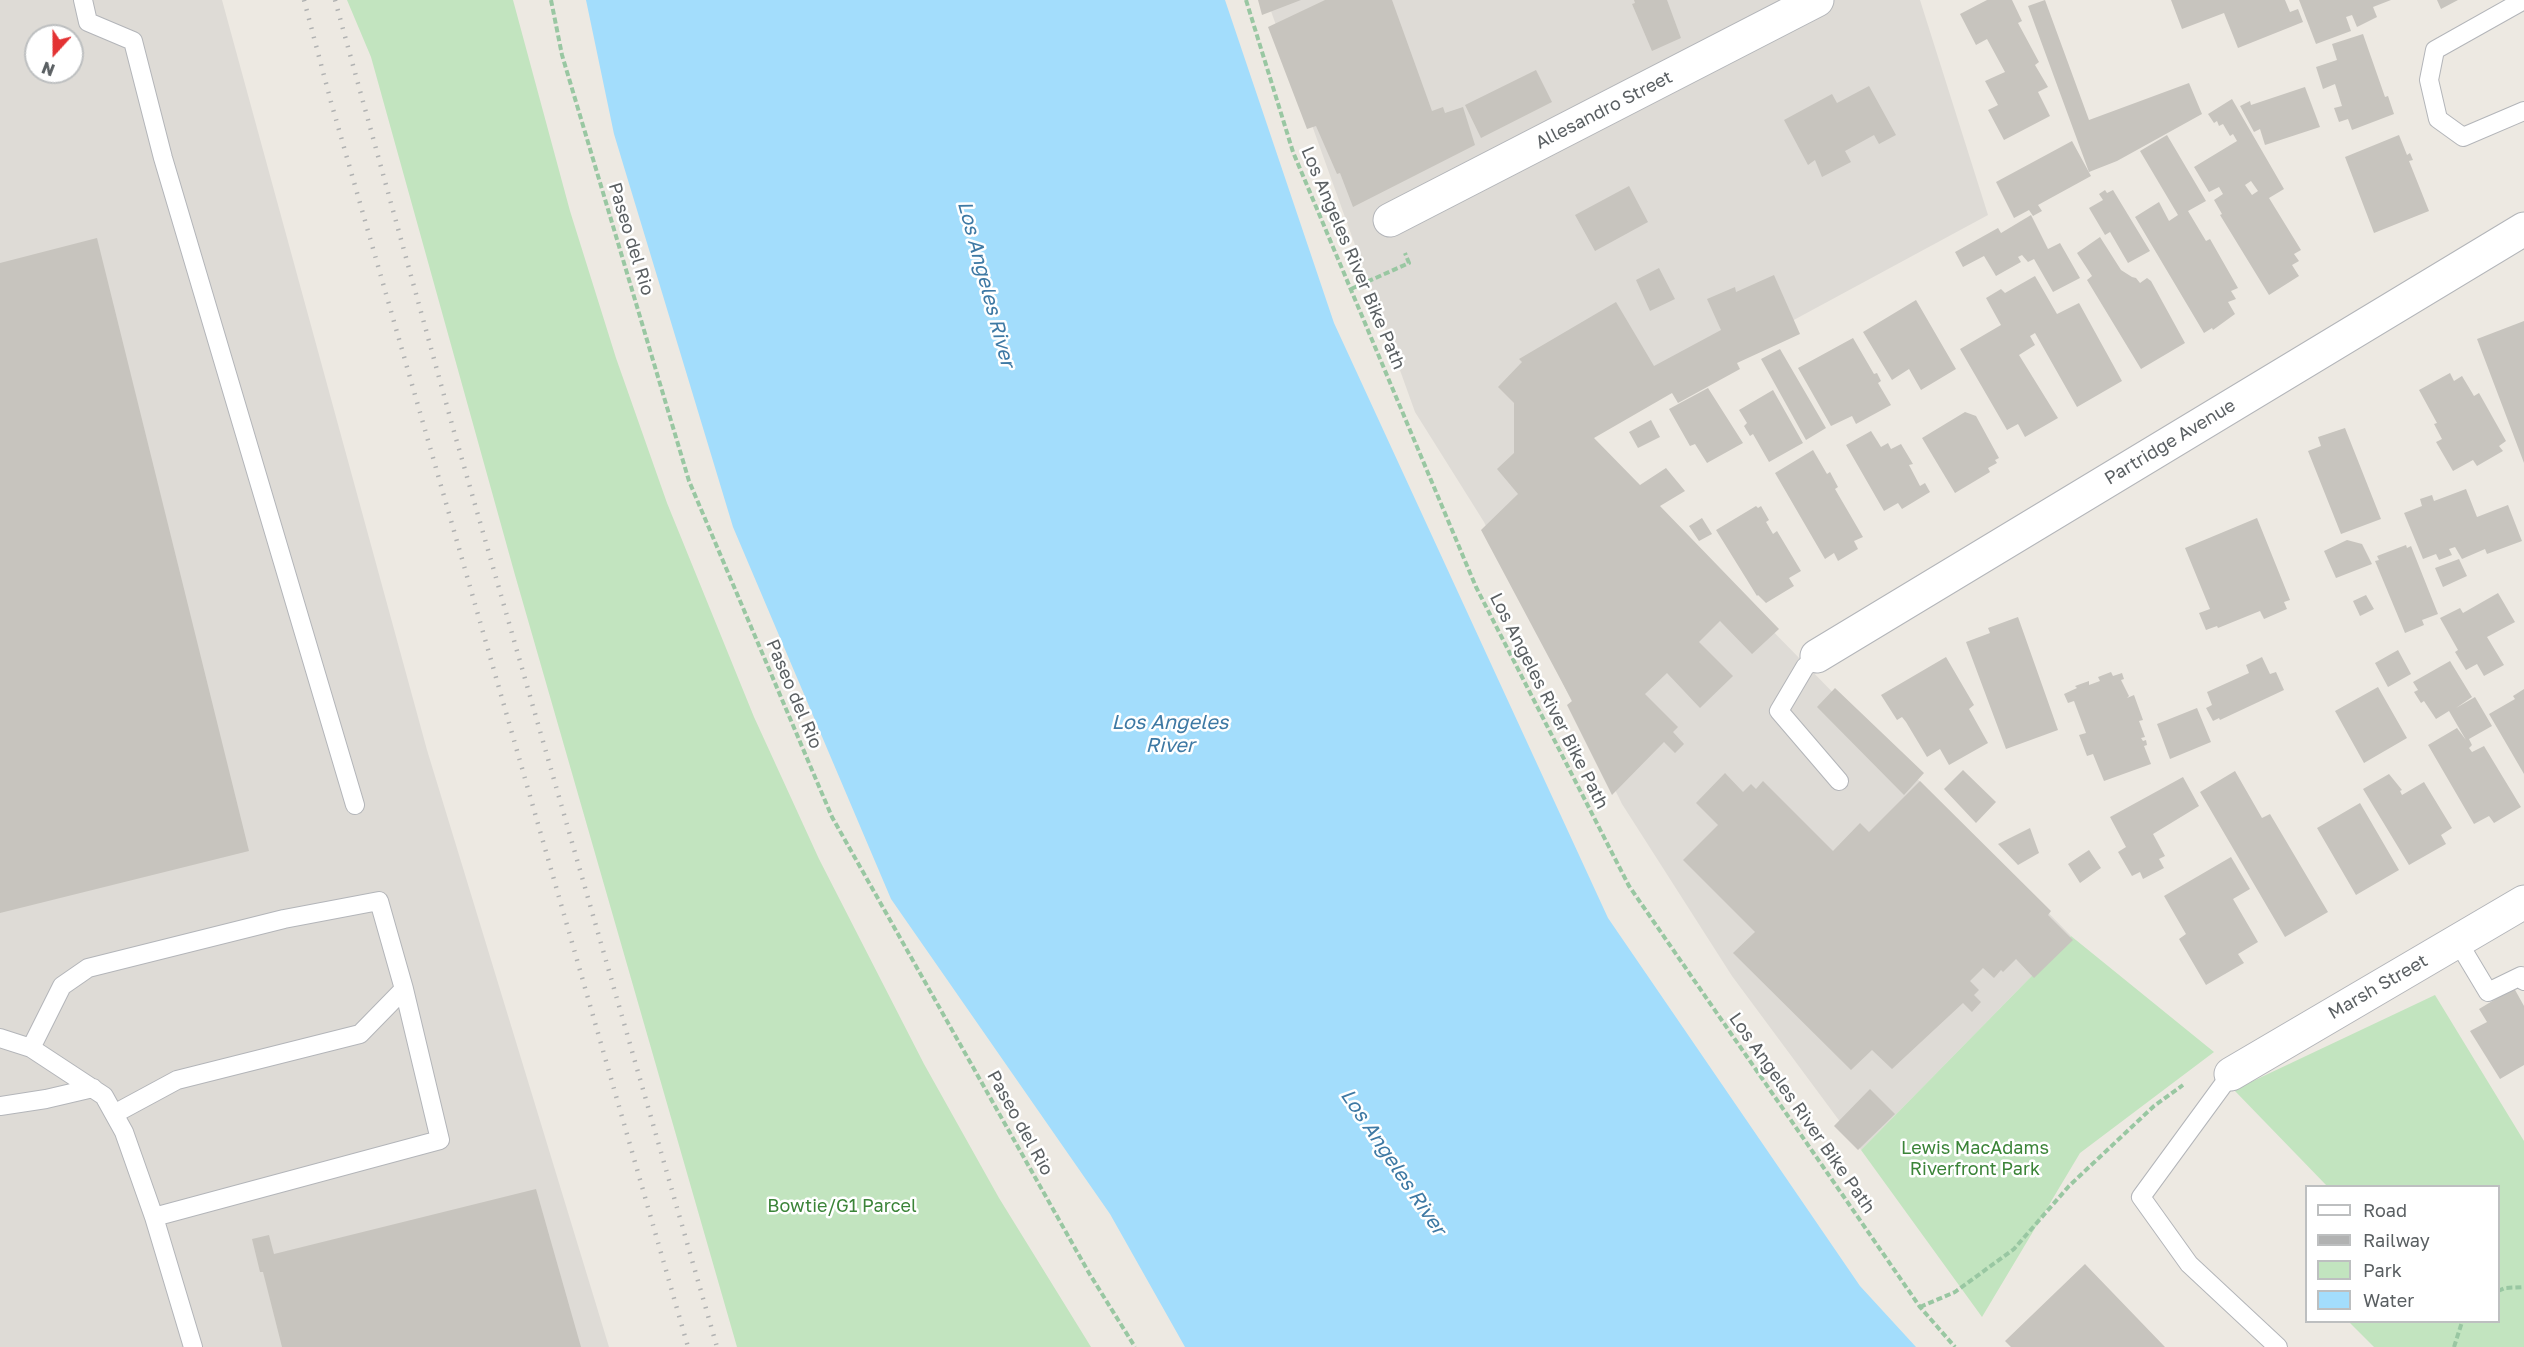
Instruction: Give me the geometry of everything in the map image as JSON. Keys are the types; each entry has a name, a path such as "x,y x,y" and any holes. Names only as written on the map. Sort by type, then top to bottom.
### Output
{"street":[{"name":"Allesandro Street","path":"1390,220 1817,0"},
{"name":"Partridge Avenue","path":"1817,656 2524,229"},
{"name":"Marsh Street","path":"2231,1074 2524,902"}],"lane":[{"path":"83,0 88,22 133,41 166,170 355,805"},
{"path":"2524,0 2435,50 2429,80 2438,119 2463,137 2524,111"},
{"path":"1817,656 1805,667 1779,711 1839,781"},
{"path":"31,1048 62,986 88,968 284,919 379,901 404,989 440,1140 154,1217"},
{"path":"2458,942 2488,992 2521,976 2524,981"},
{"path":"114,1114 177,1080 360,1034 404,989"},
{"path":"0,1038 31,1048 104,1096 124,1132 154,1217 193,1347"},
{"path":"2231,1074 2141,1197 2189,1264 2278,1347"},
{"path":"0,1106 46,1099 93,1088"}],"path":[{"name":"Paseo del Rio","path":"551,0 562,55 689,481 832,817 1089,1273 1135,1347"},
{"name":"Los Angeles River Bike Path","path":"1246,0 1293,152 1476,587 1629,886 1920,1307 1955,1347"},
{"path":"1351,289 1409,263 1390,220"},
{"path":"1920,1307 1955,1293 2014,1249 2069,1186 2154,1106 2212,1063 2231,1074"},
{"path":"2500,1290 2524,1287"},
{"path":"2454,1347 2462,1323"}],"shaded area":[{"path":"0,0 222,0 427,750 609,1347 0,1347"},
{"path":"1267,0 1920,0 1988,215 1581,435 2071,936 1861,1150 1732,976 1622,804 1484,522 1415,412"}],"green space":[{"name":"Bowtie/G1 Parcel","path":"347,0 513,0 570,211 616,358 667,503 754,717 819,859 924,1064 999,1198 1091,1347 737,1347 515,575 371,57"},
{"name":"Lewis MacAdams Riverfront Park","path":"2071,936 2214,1052 2080,1153 1982,1317 1861,1150"},
{"path":"2435,995 2524,1141 2524,1347 2374,1347 2350,1323 2500,1323 2500,1185 2326,1185 2234,1090"}],"water":[{"name":"Los Angeles River","path":"586,0 1225,0 1334,323 1608,918 1860,1286 1916,1347 1185,1347 1110,1214 891,899 733,527 614,134"}],"building":[{"path":"1258,0 1301,0 1262,15"},
{"path":"1325,0 1392,0 1432,111 1443,107 1445,113 1463,107 1475,145 1353,207 1340,173 1337,174 1316,126 1307,129 1268,27"},
{"path":"1634,0 1667,0 1681,38 1652,51 1632,4 1635,3"},
{"path":"1987,0 2012,0 2022,21 2018,23 2039,62 2035,65 2048,87 2038,92 2050,116 2004,140 1988,110 1998,105 1985,81 2005,72 1987,39 1976,45 1960,14"},
{"path":"2045,0 2089,120 2189,83 2202,114 2117,161 2089,172 2028,6"},
{"path":"2171,0 2285,0 2290,12 2298,9 2303,22 2238,48 2224,13 2182,29"},
{"path":"2299,0 2391,0 2373,7 2377,17 2357,27 2352,15 2346,17 2351,31 2316,44"},
{"path":"2437,0 2458,0 2441,9"},
{"path":"2363,34 2385,97 2388,96 2394,114 2352,130 2348,119 2339,122 2334,108 2342,106 2335,84 2323,89 2316,67 2337,60 2332,44"},
{"path":"1536,70 1552,102 1481,138 1465,105"},
{"path":"1869,86 1896,135 1879,144 1874,135 1845,151 1851,162 1822,177 1815,160 1808,165 1784,120 1832,94 1837,103"},
{"path":"2305,87 2320,127 2265,145 2260,129 2254,132 2240,106 2250,101 2251,105"},
{"path":"2232,99 2284,189 2269,198 2301,250 2294,254 2299,261 2292,265 2299,276 2269,295 2220,215 2222,214 2214,200 2223,194 2219,187 2209,192 2194,167 2237,141 2233,134 2230,136 2223,124 2219,126 2217,121 2214,123 2208,114","holes":["2251,181 2258,191 2252,195 2245,185"]},
{"path":"2167,135 2206,201 2188,211 2206,241 2210,239 2238,288 2231,291 2236,299 2228,302 2235,314 2213,330 2212,328 2204,333 2135,217 2159,202 2169,221 2178,215 2140,151"},
{"path":"2399,135 2407,155 2410,153 2413,160 2409,161 2429,211 2374,233 2345,157"},
{"path":"2072,141 2091,176 2038,205 2042,211 2033,216 2029,210 2014,218 1996,182"},
{"path":"1629,186 1648,222 1595,251 1575,215"},
{"path":"2105,190 2107,193 2113,190 2150,251 2128,263 2110,232 2105,235 2089,208 2103,200 2099,194"},
{"path":"2031,215 2048,249 2060,243 2080,278 2053,292 2034,259 2028,262 2022,255 2018,257 2021,262 1996,276 1984,256 1963,267 1955,252 1998,228 2001,233"},
{"path":"2100,237 2121,270 2136,278 2140,283 2147,278 2151,281 2185,343 2141,369 2087,280 2092,276 2077,253"},
{"path":"97,238 249,851 0,913 0,263"},
{"path":"1659,268 1675,299 1650,311 1636,280"},
{"path":"1774,275 1800,334 1737,363 1740,369 1678,403 1672,393 1594,438 1640,485 1666,468 1685,491 1660,506 1779,629 1752,654 1720,621 1699,642 1733,676 1700,708 1667,673 1645,694 1678,727 1673,732 1684,744 1675,753 1664,742 1612,795 1567,705 1572,701 1481,530 1518,494 1497,469 1514,453 1514,403 1498,387 1522,362 1519,359 1616,302 1654,366 1721,330 1707,299 1735,287 1736,292"},
{"path":"2035,276 2057,314 2079,303 2122,381 2077,407 2035,333 2030,336 2035,345 2019,355 2058,418 2025,437 2018,424 2007,430 1960,349 2001,325 1986,298 2001,289 2005,293"},
{"path":"1916,300 1956,369 1921,390 1909,369 1892,380 1863,332"},
{"path":"2524,321 2524,463 2477,339"},
{"path":"1853,338 1874,374 1877,373 1881,381 1878,383 1891,405 1856,424 1852,416 1831,426 1798,368"},
{"path":"1780,349 1826,428 1806,440 1761,359"},
{"path":"2450,373 2454,381 2462,376 2474,396 2479,393 2506,441 2499,446 2503,451 2477,466 2473,460 2453,471 2436,442 2442,439 2434,424 2437,423 2419,390"},
{"path":"1708,388 1743,443 1707,463 1695,444 1690,446 1669,409"},
{"path":"1773,390 1803,443 1769,462 1753,434 1750,436 1744,426 1747,423 1739,410"},
{"path":"1965,412 1976,416 1999,458 1995,460 1997,463 1988,468 1990,472 1955,493 1922,438"},
{"path":"1651,420 1660,437 1638,448 1629,432"},
{"path":"2345,428 2381,519 2341,534 2308,451 2321,446 2318,437"},
{"path":"1871,431 1881,447 1888,443 1891,449 1901,444 1913,464 1909,465 1920,486 1925,483 1930,492 1902,509 1898,503 1884,511 1846,445"},
{"path":"1813,450 1827,474 1830,472 1838,487 1835,489 1863,537 1854,541 1858,549 1838,561 1834,553 1825,559 1775,473"},
{"path":"2466,489 2477,517 2508,505 2522,541 2487,554 2485,549 2462,559 2455,547 2449,549 2452,555 2439,560 2436,554 2423,559 2404,513 2422,506 2420,499 2432,495 2434,501"},
{"path":"1756,506 1758,508 1761,506 1769,520 1766,522 1773,534 1777,531 1801,571 1789,578 1794,586 1766,603 1757,596 1716,530"},
{"path":"1702,518 1712,534 1699,541 1689,526"},
{"path":"2257,518 2290,600 2284,602 2287,609 2264,619 2260,611 2218,628 2217,626 2206,630 2199,613 2210,609 2185,548"},
{"path":"2347,540 2362,544 2372,564 2336,578 2324,551"},
{"path":"2406,545 2407,548 2411,546 2438,614 2422,620 2424,625 2405,633 2375,561 2379,560 2377,556"},
{"path":"2459,559 2467,576 2443,587 2435,568"},
{"path":"2498,593 2515,622 2487,637 2504,665 2484,676 2477,664 2466,670 2440,618 2460,608 2463,613"},
{"path":"2366,595 2374,609 2360,616 2353,601"},
{"path":"2018,617 2058,730 2006,749 1966,642 1990,633 1988,628"},
{"path":"2398,650 2411,674 2388,687 2375,663"},
{"path":"1946,657 1974,705 1969,709 1988,743 1949,765 1940,749 1927,757 1906,722 1902,717 1897,720 1881,695"},
{"path":"2262,657 2270,674 2276,672 2284,690 2220,720 2219,718 2213,721 2206,708 2212,705 2207,692 2249,673 2246,665"},
{"path":"2450,661 2472,697 2456,708 2475,697 2492,726 2469,739 2472,745 2469,748 2472,752 2484,746 2521,807 2494,823 2489,816 2474,824 2428,745 2457,728 2466,740 2449,711 2436,719 2424,701 2421,703 2414,692 2418,690 2413,682"},
{"path":"2111,672 2113,676 2122,673 2124,679 2121,680 2129,696 2127,698 2134,695 2143,720 2139,721 2145,737 2141,738 2143,741 2146,740 2147,745 2144,746 2151,764 2104,781 2093,754 2087,756 2079,735 2086,733 2074,701 2068,703 2064,694 2077,688 2075,686 2089,681 2089,685 2100,681 2098,677"},
{"path":"2378,687 2407,738 2364,763 2335,711"},
{"path":"1835,688 1924,773 1904,795 1817,707"},
{"path":"2524,689 2524,774 2489,714 2515,699 2513,696"},
{"path":"2197,708 2211,742 2170,759 2157,724"},
{"path":"1963,770 1996,802 1976,823 1944,789"},
{"path":"2235,771 2262,818 2270,814 2328,912 2285,937 2200,792"},
{"path":"1725,773 1743,792 1751,784 1756,789 1763,781 1833,851 1860,823 1869,832 1920,781 2051,911 2048,915 2073,940 2034,978 2016,959 1994,978 1983,968 1970,981 1979,990 1974,995 1981,1002 1972,1012 1963,1003 1892,1069 1872,1050 1851,1070 1733,953 1755,932 1683,860 1718,825 1696,803"},
{"path":"2389,774 2402,790 2400,791 2402,795 2424,782 2452,828 2441,835 2446,844 2409,865 2363,789"},
{"path":"2183,777 2199,806 2153,834 2165,856 2159,859 2164,868 2143,879 2140,872 2132,876 2118,852 2126,847 2110,817"},
{"path":"2360,803 2399,870 2356,895 2317,828"},
{"path":"2030,828 2039,853 2018,865 1998,844"},
{"path":"2089,850 2101,868 2080,883 2068,864"},
{"path":"2231,857 2250,889 2233,899 2258,942 2238,954 2244,963 2206,985 2179,939 2186,934 2164,896"},
{"path":"2514,988 2524,1006 2524,1065 2500,1079 2470,1031 2487,1022 2479,1009"},
{"path":"1870,1089 1895,1114 1858,1150 1834,1126"},
{"path":"536,1189 581,1347 282,1347 252,1239 269,1235 274,1254"},
{"path":"2085,1264 2165,1347 2011,1347 2005,1341"}],"railway":[{"path":"304,0 331,102 688,1347"},
{"path":"335,0 453,428 717,1347"}]}
